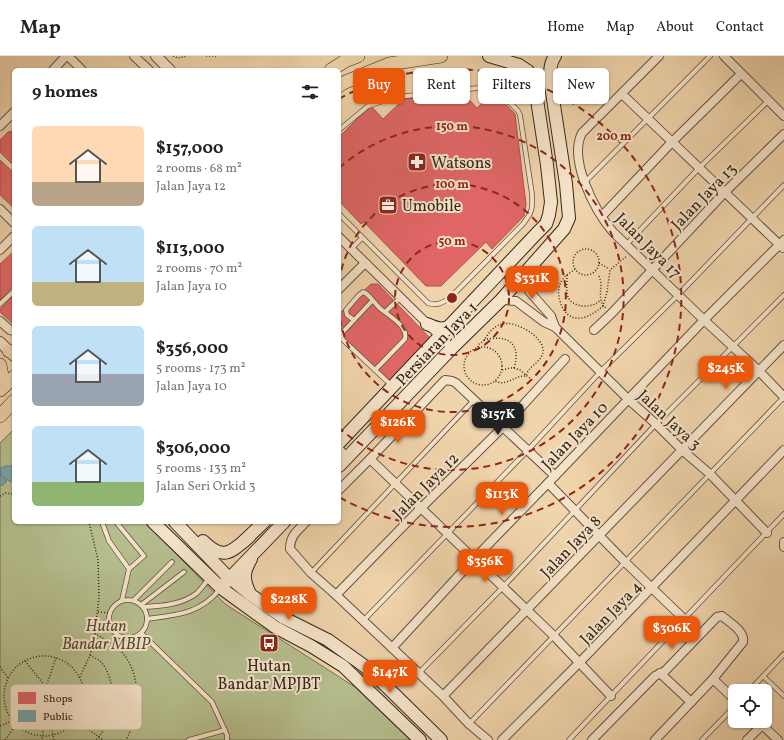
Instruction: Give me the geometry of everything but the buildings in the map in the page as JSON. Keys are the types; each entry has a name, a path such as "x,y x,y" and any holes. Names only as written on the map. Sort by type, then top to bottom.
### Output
{"main road":[{"path":"334,68 345,61 358,56"},
{"path":"341,84 389,64 441,56"},
{"name":"Persiaran Jaya 1","path":"341,441 392,385 440,337 546,224 551,202 534,80 528,71 519,65 489,56"},
{"name":"Persiaran Jaya 1","path":"341,464 452,348 501,300 564,229 568,218 568,209 564,165 550,80 552,60 555,56"},
{"path":"547,165 551,161 558,160 564,165"},
{"path":"427,324 442,328 453,323"},
{"path":"0,364 2,376 0,384"},
{"path":"0,390 12,380"},
{"path":"155,524 221,588 275,627 311,646 343,666 420,740"},
{"path":"177,524 229,578 284,618 328,640 363,665 441,740"},
{"path":"185,524 210,549 217,553 232,551 249,537"},
{"path":"210,578 262,524"},
{"path":"221,588 282,524"},
{"path":"251,595 244,576 247,567 257,549"}],"street":[{"path":"55,68 67,56 80,68"},
{"path":"134,56 147,68"},
{"path":"156,56 168,68"},
{"name":"Jalan Jaya 17","path":"659,56 582,133 579,139 578,157 585,182 602,216 626,245 653,269 784,397"},
{"path":"724,56 784,116"},
{"path":"602,216 672,142 741,74"},
{"path":"622,94 700,167 724,192 783,244"},
{"path":"0,126 12,114"},
{"name":"Jalan Jaya 13","path":"594,330 612,313 724,192 784,134"},
{"path":"0,209 12,221"},
{"path":"0,250 12,238"},
{"path":"341,240 452,348"},
{"name":"Jalan Jaya 10","path":"392,648 474,559 704,320 783,244"},
{"path":"341,287 365,263"},
{"path":"523,276 529,291 551,316 555,327"},
{"path":"501,300 516,301 544,322 555,327"},
{"path":"0,321 12,330"},
{"name":"Jalan Jaya 3","path":"555,327 628,400 710,474 767,533"},
{"name":"Jalan Jaya 8","path":"443,696 784,345"},
{"name":"Jalan Jaya 12","path":"336,595 503,426 565,358"},
{"path":"0,364 12,376"},
{"path":"341,488 445,380 452,381 474,400 555,476"},
{"name":"Jalan Jaya 4","path":"508,738 784,450"},
{"path":"341,451 348,458"},
{"path":"370,459 554,636 611,696"},
{"path":"548,483 574,511 684,619"},
{"path":"304,524 294,534 290,541 290,549 311,573 419,673 469,724 488,740"},
{"path":"784,542 784,547"},
{"path":"592,740 655,676 665,670 719,616 722,616 742,633 742,642 713,679 655,740"},
{"path":"660,673 691,702"},
{"path":"713,679 728,693"},
{"path":"747,740 756,728"},
{"path":"765,728 778,740"}],"lane":[{"path":"585,182 710,56"},
{"path":"341,128 368,106 383,101 398,97 481,87 493,87 498,90 520,115 532,194 532,212 523,224 450,298 440,304 428,303 341,216"},
{"path":"626,245 700,167 768,101"},
{"path":"363,621 448,534 601,372 784,185"},
{"path":"351,249 362,238"},
{"path":"0,304 12,292"},
{"path":"354,320 347,315 346,310 363,292 367,293 381,311 385,312 404,329 406,339 375,370"},
{"path":"419,673 503,587 656,424 784,295"},
{"path":"385,312 400,298"},
{"path":"372,301 341,334 342,339 392,385"},
{"path":"469,724 784,397"},
{"path":"311,573 474,400"},
{"path":"569,740 784,514"},
{"path":"103,524 109,541 129,569"},
{"path":"118,524 144,556 129,569 122,600"},
{"path":"134,600 172,562"},
{"path":"142,606 184,572"},
{"path":"142,606 161,606 182,601 197,593 210,578"},
{"path":"147,619 172,616 195,610 212,599 221,588"},
{"path":"122,600 134,600 142,606 145,610 147,619 145,628 141,633 130,638 118,636 113,632 108,620 112,607 122,600"},
{"path":"141,633 212,702 227,735 227,740"},
{"path":"756,684 784,654"},
{"path":"763,676 784,696"},
{"path":"702,740 728,713"},
{"path":"189,740 201,738 225,730"}],"path":[{"path":"173,56 178,58 187,56"},
{"path":"206,56 216,56"},
{"path":"585,248 594,251 597,254 599,263 598,268 591,274 582,274 575,269 572,262 578,251 585,248"},
{"path":"575,269 561,282 559,298 562,309 568,316 576,318 590,316 603,306 607,292 610,270 633,251"},
{"path":"599,263 610,270"},
{"path":"567,275 568,296 570,301 583,306 588,306 597,304 600,300"},
{"path":"600,276 602,281 600,300 603,306 612,313"},
{"path":"478,347 478,345 493,328 506,323 516,324 535,334 543,350 537,362 527,371 526,376"},
{"path":"484,340 502,338 509,341 516,353 514,368"},
{"path":"478,347 490,348 500,356 502,361 502,370 501,374 495,381 487,385 475,384 466,375 464,362 467,355 472,350 478,347"},
{"path":"502,370 510,368 520,370 540,386"},
{"path":"495,381 498,383 504,383 521,376 526,376"},
{"path":"0,496 6,493 12,494"},
{"path":"80,677 90,656 95,633 99,597 98,560 89,524"},
{"path":"98,612 109,613"},
{"path":"95,633 119,649 125,655 137,684"},
{"path":"10,718 4,698 4,688 8,678 15,668 25,661 35,657 45,656 56,658 70,665 80,677 82,684"},
{"path":"90,656 100,661 106,671 109,684"},
{"path":"47,684 56,658"},
{"path":"25,661 44,684"},
{"path":"0,667 8,678"},
{"path":"0,699 4,698"},
{"path":"0,726 10,722"},
{"path":"5,740 12,730"},
{"path":"24,730 28,733 42,736 53,736 65,730"},
{"path":"42,740 43,730"},
{"path":"52,730 54,740"},
{"path":"90,730 103,740"},
{"path":"96,740 104,730"},
{"path":"126,740 131,730"}],"green space":[{"name":"Hutan Bandar MBIP","path":"12,431 12,524 147,524 225,604 355,687 410,740 0,740 0,443"}],"place":[{"name":"Watsons","path":"417,162"},
{"name":"Umobile","path":"388,205"},
{"name":"Hutan Bandar MPJBT","path":"269,643"}]}
